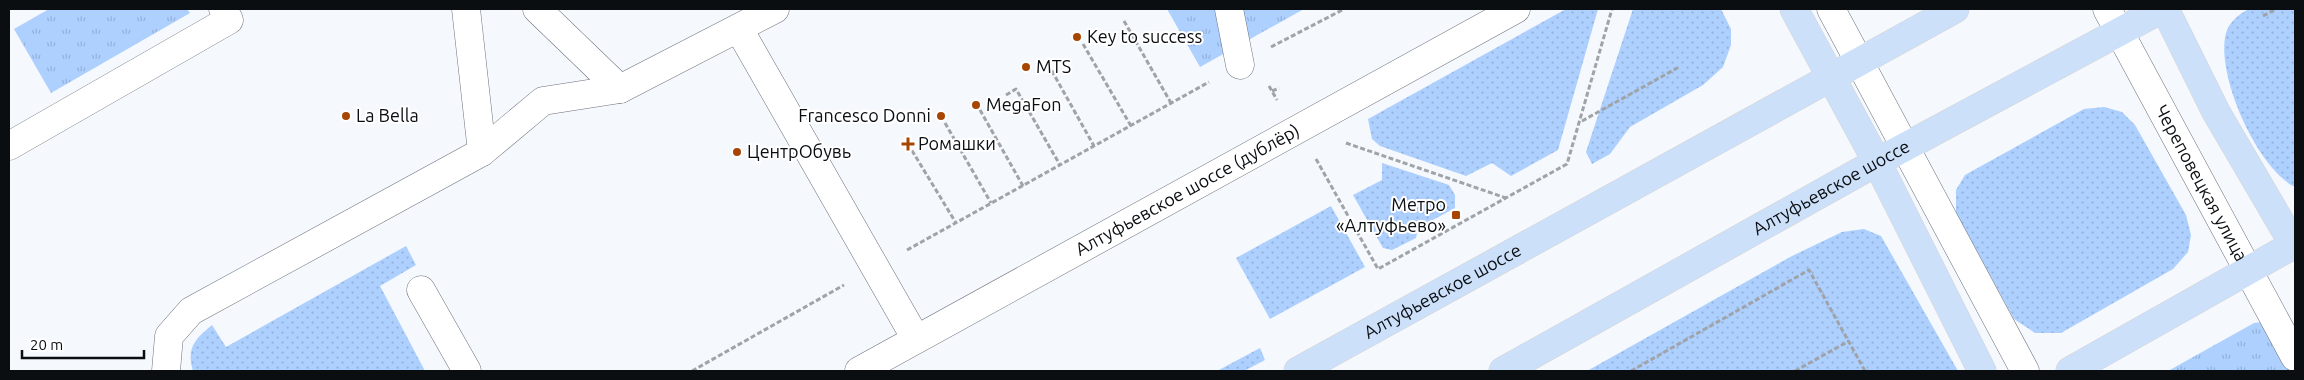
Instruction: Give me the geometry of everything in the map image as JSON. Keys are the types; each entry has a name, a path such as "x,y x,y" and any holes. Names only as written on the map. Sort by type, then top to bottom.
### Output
{"main road":[{"path":"1794,9 1877,162 1982,371"},
{"name":"Алтуфьевское шоссе","path":"1298,371 1955,9"},
{"path":"2070,371 2247,270 2295,245 2216,112 2164,9"},
{"name":"Алтуфьевское шоссе","path":"1503,371 1905,147 2114,20 2164,9"}],"street":[{"path":"9,146 229,20 223,9"},
{"path":"466,9 482,152"},
{"path":"537,9 620,89"},
{"path":"166,371 169,336 191,311 482,152 543,101 620,89 775,9"},
{"path":"1230,9 1232,30 1240,65"},
{"name":"Алтуфьевское шоссе (дублёр)","path":"859,371 1244,161 1516,9"},
{"path":"1831,9 2025,371"},
{"name":"Череповецкая улица","path":"2114,20 2295,357"},
{"path":"739,29 916,339"},
{"path":"421,290 467,371"}],"path":[{"path":"692,371 1171,103 1344,9"},
{"path":"1378,269 1566,164 1612,9"},
{"path":"2263,16 2276,9"},
{"path":"1124,21 1171,103"},
{"path":"1083,44 1130,126"},
{"path":"1048,64 1094,146"},
{"path":"1582,121 1679,67"},
{"path":"1272,91 1279,88"},
{"path":"1006,94 1016,89 1060,165"},
{"path":"980,110 1023,186"},
{"path":"945,123 991,203"},
{"path":"1338,144 1346,143 1506,198"},
{"path":"908,144 956,223"},
{"path":"1631,371 1809,270 1864,371"},
{"path":"1795,371 1849,341"}],"green space":[{"path":"49,9 187,9 190,13 51,93 14,29"},
{"path":"1167,9 1304,9 1200,67"},
{"path":"1566,9 1598,9 1558,150 1511,176 1492,163 1466,176 1380,146 1372,139 1368,119"},
{"path":"1633,9 1721,9 1731,29 1731,45 1723,67 1703,85 1630,127 1610,154 1592,164 1586,152"},
{"path":"2249,9 2295,9 2295,187 2281,177 2267,161 2254,141 2242,119 2227,72 2224,51 2226,33 2229,25"},
{"path":"2104,107 2122,112 2135,125 2186,215 2191,235 2188,252 2173,269 2061,333 2035,333 2014,319 1956,213 1956,190 1965,175 2084,109"},
{"path":"1382,163 1449,185 1455,195 1455,208 1418,228 1416,238 1392,250 1383,248 1353,195 1382,180"},
{"path":"1331,206 1365,267 1270,319 1236,258"},
{"path":"1864,229 1881,236 1958,371 1587,371 1792,256 1842,232"},
{"path":"406,246 416,265 380,286 425,371 193,371 191,350 201,335 212,325 226,347"},
{"path":"2270,321 2295,334 2295,371 2168,371 2254,323"},
{"path":"1260,348 1265,360 1244,371 1217,371"}],"place":[{"name":"Key to success","path":"1077,37"},
{"name":"MTS","path":"1026,67"},
{"name":"MegaFon","path":"976,105"},
{"name":"La Bella","path":"346,116"},
{"name":"Francesco Donni","path":"941,116"},
{"name":"Ромашки","path":"908,144"},
{"name":"ЦентрОбувь","path":"737,152"},
{"name":"Метро «Алтуфьево»","path":"1456,215"}]}
